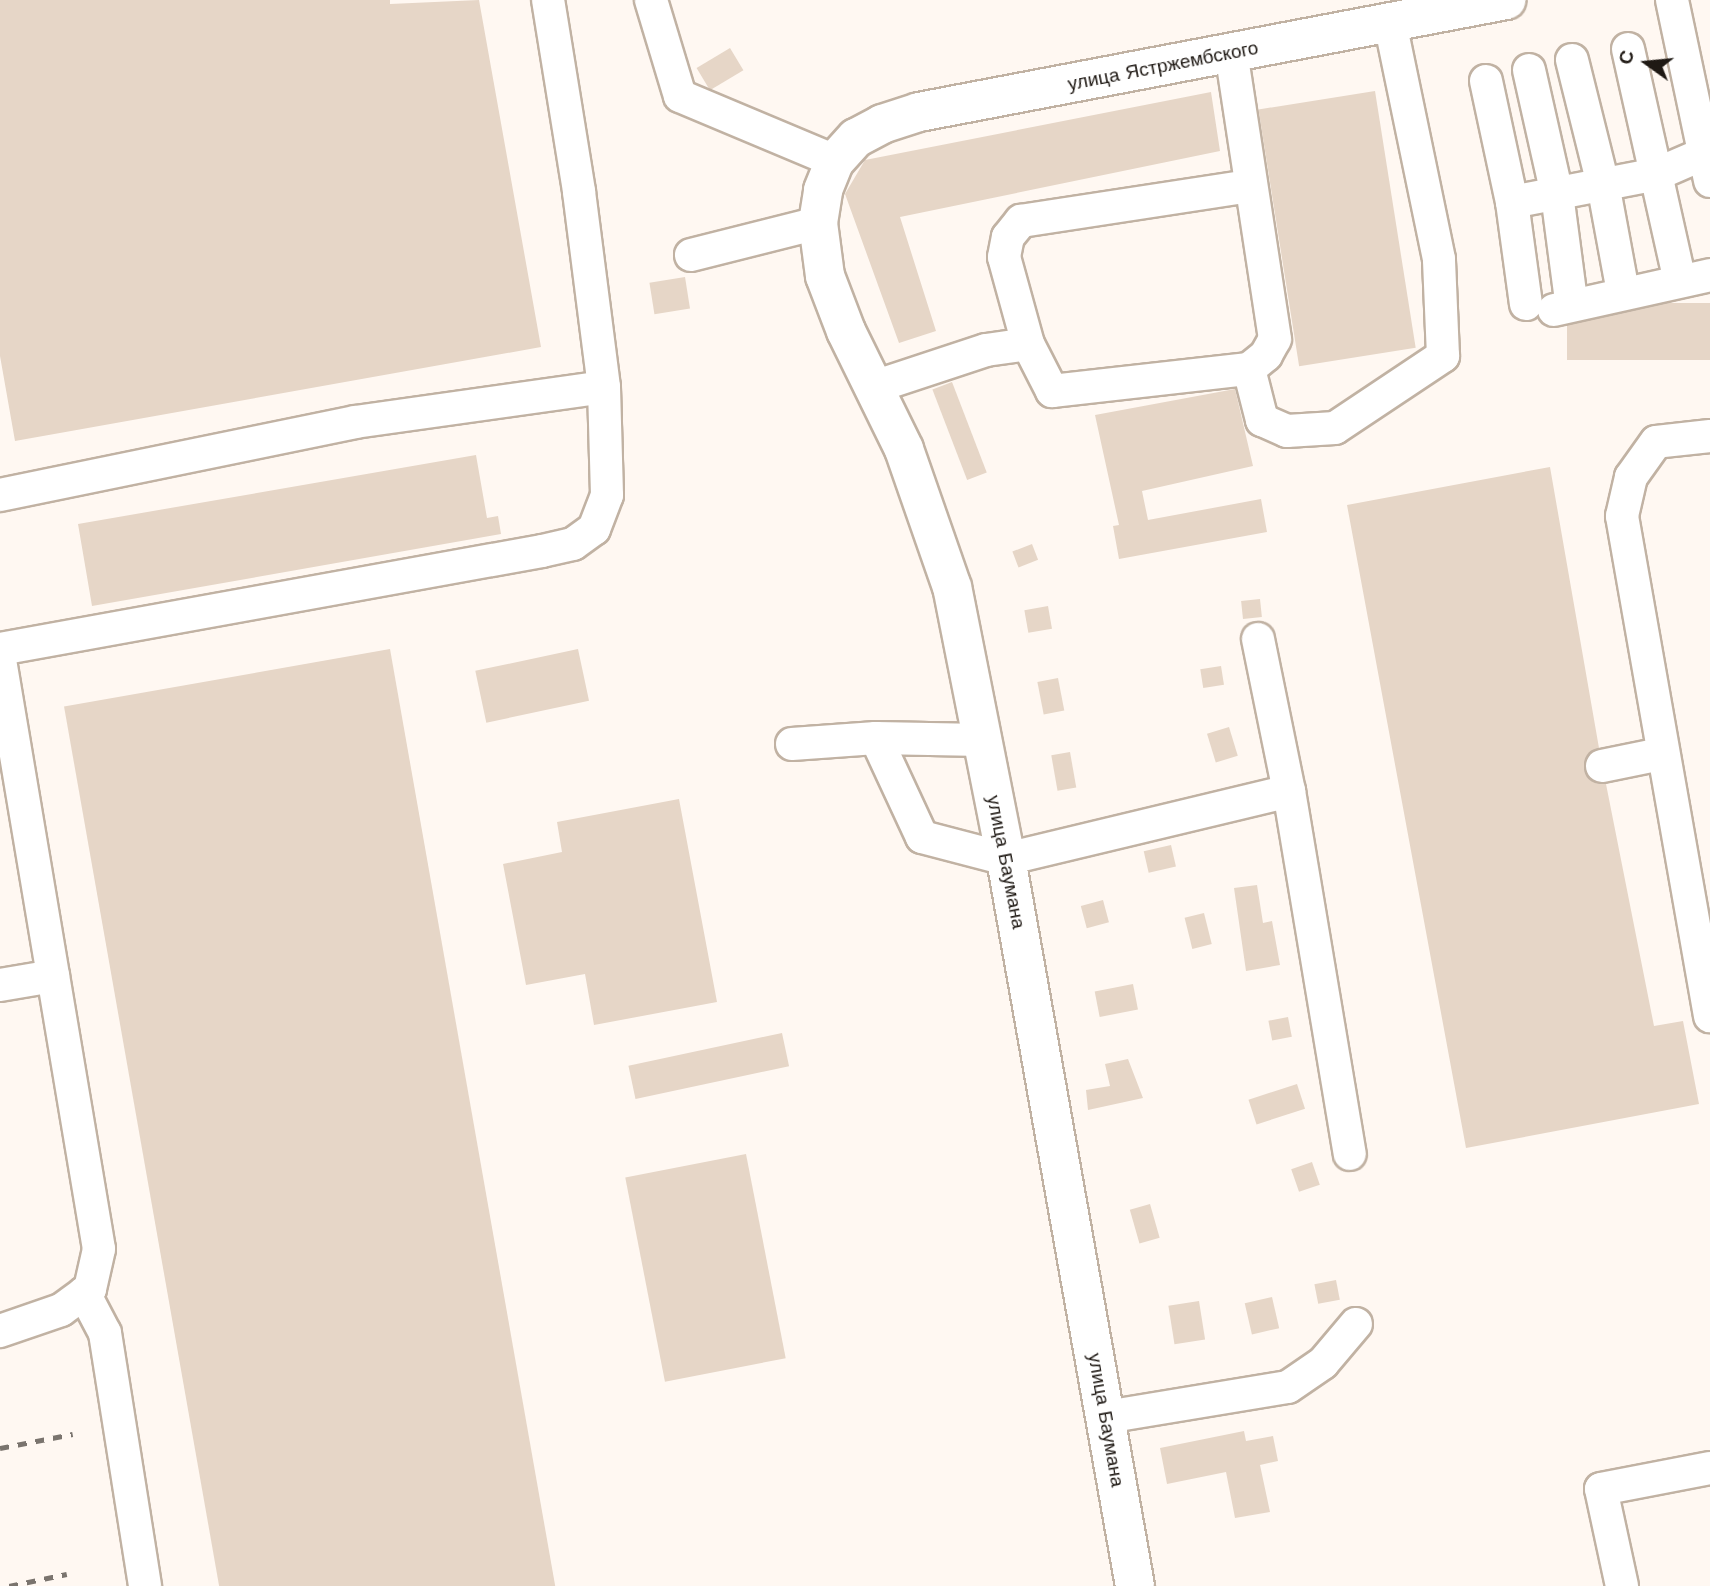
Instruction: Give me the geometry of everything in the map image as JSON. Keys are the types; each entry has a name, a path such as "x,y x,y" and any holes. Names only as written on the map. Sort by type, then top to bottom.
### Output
{"main road":[{"name":"улица Ястржембского","path":"835,161 856,138 882,124 919,113 1506,0"},
{"name":"улица Баумана","path":"835,161 818,223 825,276 904,449 952,587 1006,859 1135,1586"}],"street":[{"path":"0,649 573,544 594,529 607,495 604,387 579,191 548,0"},
{"path":"630,0 653,12 680,96 835,161"},
{"path":"1512,202 1707,167 1672,0"},
{"path":"1249,369 1262,420 1287,431 1335,428 1443,356 1438,259 1390,22"},
{"path":"1628,50 1677,269"},
{"path":"1231,52 1249,186 1275,339 1266,355 1249,369 1052,391 1028,344 1004,257 1008,237 1021,221 1249,186"},
{"path":"1572,60 1603,184 1622,287"},
{"path":"1529,70 1557,194 1550,302"},
{"path":"1486,80 1512,202 1550,302"},
{"path":"691,255 818,223"},
{"path":"1550,302 1710,275"},
{"path":"874,387 986,350 1028,344"},
{"path":"0,495 355,422 604,387"},
{"path":"1710,436 1656,442 1631,477 1622,516 1661,754 1710,1016"},
{"path":"1258,639 1289,791 1350,1154"},
{"path":"0,660 99,1249 90,1289 61,1310 0,1331"},
{"path":"792,744 876,738 983,740"},
{"path":"876,738 922,837 1006,859 1289,791"},
{"path":"1602,766 1661,754"},
{"path":"0,985 53,976"},
{"path":"84,1293 105,1333 145,1586"},
{"path":"1106,1417 1288,1387 1323,1363 1356,1324"},
{"path":"1622,1586 1601,1489 1710,1468"}],"building":[{"path":"0,0 390,0 390,4 479,0 541,347 15,441 0,356"},
{"path":"730,48 743,70 710,90 697,68"},
{"path":"1375,91 1416,348 1299,366 1258,109"},
{"path":"1211,92 1220,151 900,217 936,331 899,343 845,194 865,160"},
{"path":"685,277 690,309 654,314 649,283"},
{"path":"1567,303 1710,303 1710,360 1567,360"},
{"path":"952,382 987,473 967,480 932,390"},
{"path":"1235,389 1253,466 1142,491 1148,520 1261,499 1267,532 1119,559 1113,526 1119,525 1095,415"},
{"path":"476,455 487,518 498,516 501,534 92,606 78,524"},
{"path":"1550,467 1599,748 1585,760 1584,770 1596,783 1606,784 1654,1026 1683,1021 1699,1104 1466,1148 1347,505"},
{"path":"1032,544 1038,560 1018,567 1012,552"},
{"path":"1260,599 1262,617 1243,619 1241,601"},
{"path":"1048,606 1052,629 1028,633 1024,610"},
{"path":"390,649 555,1586 219,1586 64,706"},
{"path":"578,649 589,701 486,723 475,671"},
{"path":"1221,666 1224,685 1203,688 1200,669"},
{"path":"1058,678 1064,710 1044,714 1037,682"},
{"path":"1229,727 1238,756 1216,762 1207,734"},
{"path":"1070,752 1076,787 1058,791 1051,755"},
{"path":"679,799 717,1002 594,1025 585,974 526,985 503,864 562,852 557,822"},
{"path":"1171,845 1176,866 1149,873 1144,851"},
{"path":"1257,885 1263,923 1272,921 1280,965 1246,971 1234,888"},
{"path":"1103,900 1109,922 1087,928 1081,906"},
{"path":"1204,913 1212,944 1192,949 1185,918"},
{"path":"1133,984 1138,1010 1100,1017 1095,991"},
{"path":"1288,1017 1292,1037 1272,1040 1268,1021"},
{"path":"782,1033 789,1066 635,1099 628,1066"},
{"path":"1128,1059 1143,1098 1088,1110 1086,1090 1110,1086 1105,1064"},
{"path":"1297,1084 1305,1109 1257,1124 1248,1100"},
{"path":"746,1154 786,1358 665,1382 625,1177"},
{"path":"1312,1162 1320,1185 1299,1192 1291,1169"},
{"path":"1150,1204 1160,1238 1139,1243 1130,1210"},
{"path":"1336,1280 1340,1300 1318,1304 1314,1284"},
{"path":"1272,1297 1279,1328 1252,1334 1245,1303"},
{"path":"1199,1301 1205,1340 1174,1344 1168,1306"},
{"path":"1244,1431 1246,1441 1273,1436 1278,1461 1260,1465 1270,1512 1235,1518 1226,1472 1167,1484 1160,1448"}],"railway":[{"path":"0,1448 73,1434"},
{"path":"9,1586 67,1574"}]}
